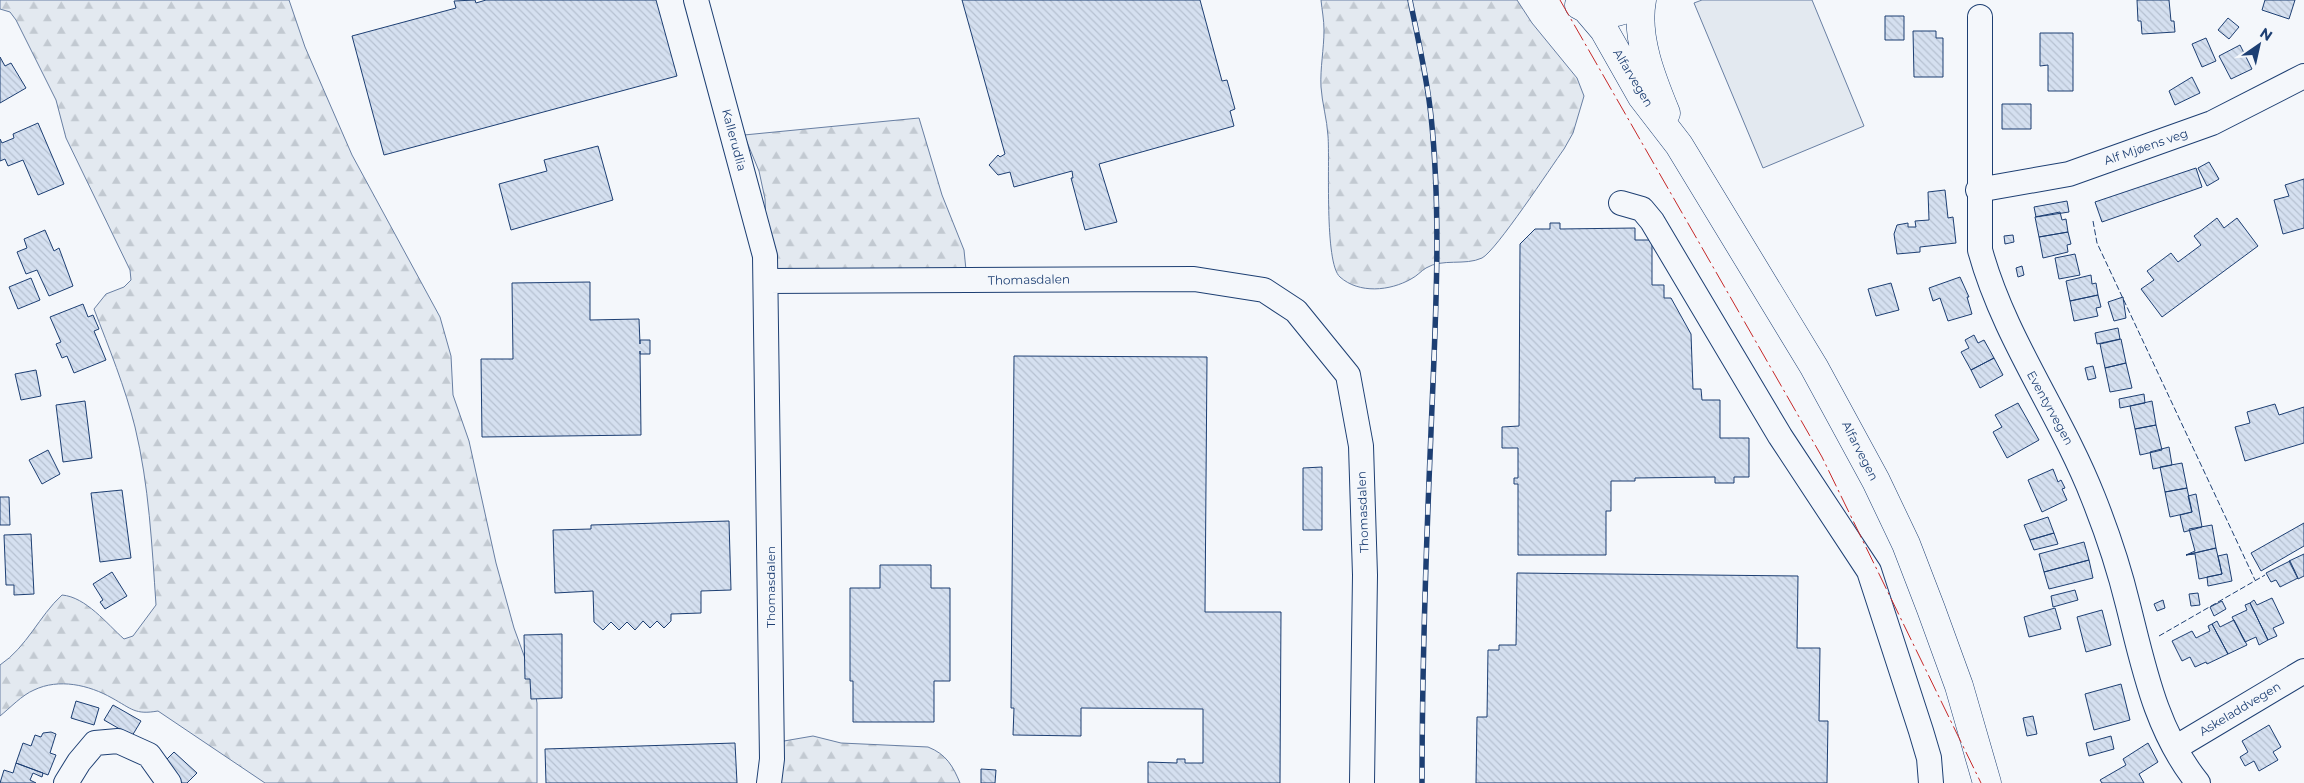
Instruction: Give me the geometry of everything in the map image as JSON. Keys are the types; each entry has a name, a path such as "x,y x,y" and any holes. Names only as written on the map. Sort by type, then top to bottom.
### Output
{"main road":[{"path":"1579,5 1603,14 1619,11 1636,0"},
{"name":"Alfarvegen","path":"1642,0 1640,14 1644,46 1659,95 1679,145"},
{"name":"Alfarvegen","path":"1579,5 1604,30 1642,98 1679,145 1814,367 1876,481 1906,544 1931,609 1959,686 1987,783"}],"street":[{"name":"Kallerudlia","path":"696,0 765,256 766,281"},
{"name":"Eventyrvegen","path":"1980,17 1978,190 1980,250 1988,279 2025,362 2079,462 2094,497 2108,534 2159,720 2198,783"},
{"name":"Alf Mjøens veg","path":"1978,190 2068,174 2212,124 2304,76"},
{"path":"1621,203 1642,209 1652,221 1780,436 1869,570 1924,740 1929,758 1931,783"},
{"name":"Thomasdalen","path":"769,783 772,759 772,730 766,281 1194,279 1264,290 1296,311 1348,375 1361,446 1364,575 1362,783"},
{"name":"Askeladdvegen","path":"2175,748 2304,671"},
{"path":"66,783 79,762 95,743 118,741 149,755 169,783"}],"green space":[{"path":"0,0 289,0 305,47 352,155 440,317 451,356 453,395 469,441 496,563 514,628 534,683 537,703 537,783 265,783 158,711 139,712 103,693 74,685 54,684 34,690 21,698 0,716 0,665 18,649 46,612 62,595 71,597 88,606 124,639 133,636 156,605 149,516 140,449 126,397 94,309 106,294 124,287 131,280 130,270 66,138 56,100 16,20 10,12 0,9"},
{"path":"1321,0 1517,0 1532,23 1577,78 1584,96 1573,133 1511,225 1499,241 1482,258 1468,262 1432,265 1403,283 1384,288 1375,289 1356,286 1340,277 1335,268 1330,233 1328,136 1321,87 1324,30"},
{"path":"1702,0 1812,0 1864,126 1763,168 1694,3"},
{"path":"919,118 942,195 964,250 966,270 797,283 773,267 767,248 765,199 759,171 744,135"},
{"path":"813,736 841,743 928,747 940,753 948,761 960,783 774,783 775,758 784,741"}],"building":[{"path":"475,0 476,3 486,0 656,0 677,76 384,155 352,36 456,8 454,1"},
{"path":"962,0 1200,0 1222,81 1227,80 1235,109 1230,111 1234,126 1099,164 1117,222 1085,230 1071,178 1073,178 1072,171 1014,187 1010,172 998,175 989,165 998,155 1000,157 1005,154"},
{"path":"2137,0 2169,0 2171,21 2174,21 2175,32 2142,34 2141,21 2138,21"},
{"path":"2265,0 2295,0 2289,19 2262,10"},
{"path":"1885,16 1904,16 1904,40 1885,40"},
{"path":"2228,18 2239,27 2229,39 2218,30"},
{"path":"1913,31 1936,31 1936,38 1943,38 1943,77 1914,77"},
{"path":"2040,33 2073,33 2073,91 2048,91 2048,65 2040,66"},
{"path":"2206,38 2216,61 2202,67 2192,44"},
{"path":"2240,45 2252,69 2231,79 2219,56"},
{"path":"0,57 5,66 11,63 26,88 0,103"},
{"path":"2192,77 2200,93 2175,105 2169,91"},
{"path":"2002,104 2031,104 2031,129 2002,129"},
{"path":"38,123 64,184 38,195 23,160 8,166 5,159 0,161 0,139 2,143 14,138 13,134"},
{"path":"598,146 613,200 511,230 499,184 547,171 544,160"},
{"path":"2209,162 2219,179 2207,186 2198,168"},
{"path":"2196,168 2202,187 2102,222 2095,202"},
{"path":"2304,179 2304,228 2283,234 2274,200 2289,196 2285,185"},
{"path":"1945,190 1948,218 1953,217 1956,243 1920,247 1920,252 1897,254 1894,234 1897,225 1908,223 1908,227 1916,227 1915,221 1929,220 1928,192"},
{"path":"2067,201 2069,212 2036,217 2034,207"},
{"path":"2060,212 2062,220 2066,219 2068,232 2039,237 2035,217"},
{"path":"2217,218 2224,228 2237,218 2258,246 2162,317 2141,289 2154,280 2147,271 2171,253 2178,262 2201,245 2194,236"},
{"path":"1550,223 1560,223 1560,229 1635,228 1635,240 1652,240 1652,285 1664,285 1664,298 1671,298 1691,334 1693,389 1701,389 1702,400 1720,400 1720,438 1749,438 1749,477 1734,477 1734,483 1715,483 1715,477 1635,478 1635,481 1611,481 1611,511 1606,511 1606,555 1518,555 1518,484 1514,484 1514,478 1518,478 1518,448 1502,448 1502,427 1519,426 1520,244 1535,229 1550,229"},
{"path":"45,230 54,251 59,248 73,286 49,296 37,270 26,274 17,252 27,248 24,239"},
{"path":"2068,232 2071,244 2067,245 2068,252 2043,258 2039,237"},
{"path":"2013,235 2014,242 2005,244 2004,236"},
{"path":"2075,254 2080,275 2059,279 2055,258"},
{"path":"2022,266 2024,275 2018,277 2016,268"},
{"path":"2091,275 2092,284 2096,283 2098,295 2070,301 2066,281"},
{"path":"1960,277 1969,297 1967,297 1972,314 1948,321 1940,298 1933,301 1929,288"},
{"path":"31,278 40,300 18,309 9,287"},
{"path":"590,282 590,320 639,319 640,344 640,340 650,340 650,354 640,354 641,435 482,437 481,359 513,359 512,283"},
{"path":"1891,283 1899,310 1876,316 1868,289"},
{"path":"2098,295 2101,307 2096,308 2098,316 2074,321 2070,301"},
{"path":"2123,297 2126,318 2114,321 2108,302"},
{"path":"83,304 88,317 93,315 99,329 94,331 106,360 74,373 67,356 62,358 56,344 61,342 50,317"},
{"path":"2118,328 2120,339 2097,344 2095,333"},
{"path":"1974,335 1978,343 1984,340 1994,358 1971,370 1961,352 1969,348 1965,340"},
{"path":"2121,339 2126,363 2105,368 2100,344"},
{"path":"1014,356 1207,357 1205,612 1281,612 1280,783 1148,783 1148,762 1177,763 1177,759 1185,759 1185,763 1203,763 1203,709 1081,708 1081,736 1013,735 1014,708 1011,708"},
{"path":"1994,358 2003,375 1980,388 1971,370"},
{"path":"2126,363 2132,388 2110,392 2105,368"},
{"path":"2093,366 2096,378 2088,380 2085,368"},
{"path":"36,370 41,396 21,400 15,374"},
{"path":"2144,394 2145,403 2120,408 2119,399"},
{"path":"85,401 92,458 63,462 56,405"},
{"path":"2152,401 2156,425 2135,429 2130,406"},
{"path":"2018,403 2039,440 2007,458 1993,432 2002,427 1995,415"},
{"path":"2275,404 2279,415 2304,407 2304,443 2245,461 2235,427 2250,423 2247,412"},
{"path":"2156,425 2162,450 2140,455 2135,429"},
{"path":"2169,447 2172,465 2153,469 2150,452"},
{"path":"48,450 60,474 42,484 29,460"},
{"path":"2182,463 2187,488 2165,492 2160,467"},
{"path":"1322,467 1322,530 1303,530 1303,468"},
{"path":"2053,469 2058,482 2061,480 2065,488 2062,489 2067,500 2042,512 2028,480"},
{"path":"2187,488 2192,512 2170,517 2165,492"},
{"path":"122,490 131,558 100,562 91,493"},
{"path":"2196,494 2202,527 2184,532 2180,515 2192,512 2188,496"},
{"path":"0,497 9,497 10,525 0,525"},
{"path":"2048,517 2054,533 2030,540 2024,525"},
{"path":"729,521 731,590 701,591 701,613 671,614 671,621 664,628 657,621 650,628 643,621 635,630 627,622 619,630 611,622 603,630 594,622 593,591 555,593 553,530 591,529 591,525"},
{"path":"2304,523 2304,546 2261,571 2251,553"},
{"path":"2212,525 2216,548 2186,555 2195,551 2189,529"},
{"path":"2054,533 2058,544 2034,550 2030,540"},
{"path":"31,534 34,594 14,595 14,585 6,585 4,535"},
{"path":"2084,542 2089,560 2044,572 2039,554"},
{"path":"2216,548 2222,574 2199,579 2195,554 2186,555"},
{"path":"2227,554 2232,581 2208,586 2207,577 2222,574 2218,556"},
{"path":"2304,554 2304,576 2298,579 2289,561"},
{"path":"2089,560 2093,578 2049,589 2044,572"},
{"path":"2290,561 2298,578 2280,587 2276,580 2271,582 2266,573"},
{"path":"880,565 931,565 931,588 950,588 950,681 934,681 934,722 853,722 853,681 850,681 850,588 880,588"},
{"path":"112,572 127,596 105,609 100,602 103,600 93,584"},
{"path":"1517,573 1798,576 1797,648 1820,648 1819,721 1828,721 1827,783 1476,783 1477,717 1487,717 1488,650 1499,650 1499,645 1516,645"},
{"path":"2075,590 2078,600 2053,607 2051,596"},
{"path":"2198,593 2200,605 2191,606 2189,594"},
{"path":"2272,598 2284,623 2273,628 2277,636 2268,640 2250,603 2254,600 2257,605"},
{"path":"2163,600 2165,608 2157,611 2154,604"},
{"path":"2222,601 2226,609 2214,616 2210,607"},
{"path":"2250,603 2268,640 2259,645 2256,637 2245,642 2232,617 2247,610 2245,605"},
{"path":"2055,608 2061,629 2029,637 2024,617"},
{"path":"2102,610 2111,645 2086,652 2077,617"},
{"path":"2234,620 2247,645 2228,654 2212,624 2217,621 2220,627"},
{"path":"2212,624 2228,654 2207,664 2206,662 2195,667 2190,657 2182,661 2172,641 2192,631 2196,638 2210,631 2208,626"},
{"path":"562,634 562,698 531,699 530,679 525,679 524,635"},
{"path":"2121,684 2130,720 2094,730 2085,694"},
{"path":"76,701 99,708 94,725 71,718"},
{"path":"113,705 141,721 132,736 104,720"},
{"path":"2033,716 2037,734 2027,736 2023,718"},
{"path":"2269,725 2281,747 2273,752 2278,760 2259,771 2254,761 2245,766 2240,757 2248,752 2242,741"},
{"path":"51,732 56,734 50,753 56,755 48,775 16,763 23,743 31,746 35,735 41,737 43,733"},
{"path":"2111,736 2114,749 2089,756 2086,743"},
{"path":"735,743 737,783 546,783 545,749"},
{"path":"2148,743 2158,762 2139,774 2144,783 2102,783 2100,780 2126,765 2123,759"},
{"path":"174,752 197,773 187,783 182,783 162,764"},
{"path":"16,763 43,773 42,777 33,773 30,780 36,783 0,783 4,770 13,773"},
{"path":"981,769 996,770 995,783 981,783"}],"railway":[{"path":"1410,0 1425,72 1431,116 1437,234 1436,314 1427,520 1422,783"}],"fence":[{"path":"2093,221 2097,243 2255,580"},
{"path":"2159,636 2265,575"}],"power":[{"path":"1560,0 1822,457 1981,783"}]}
